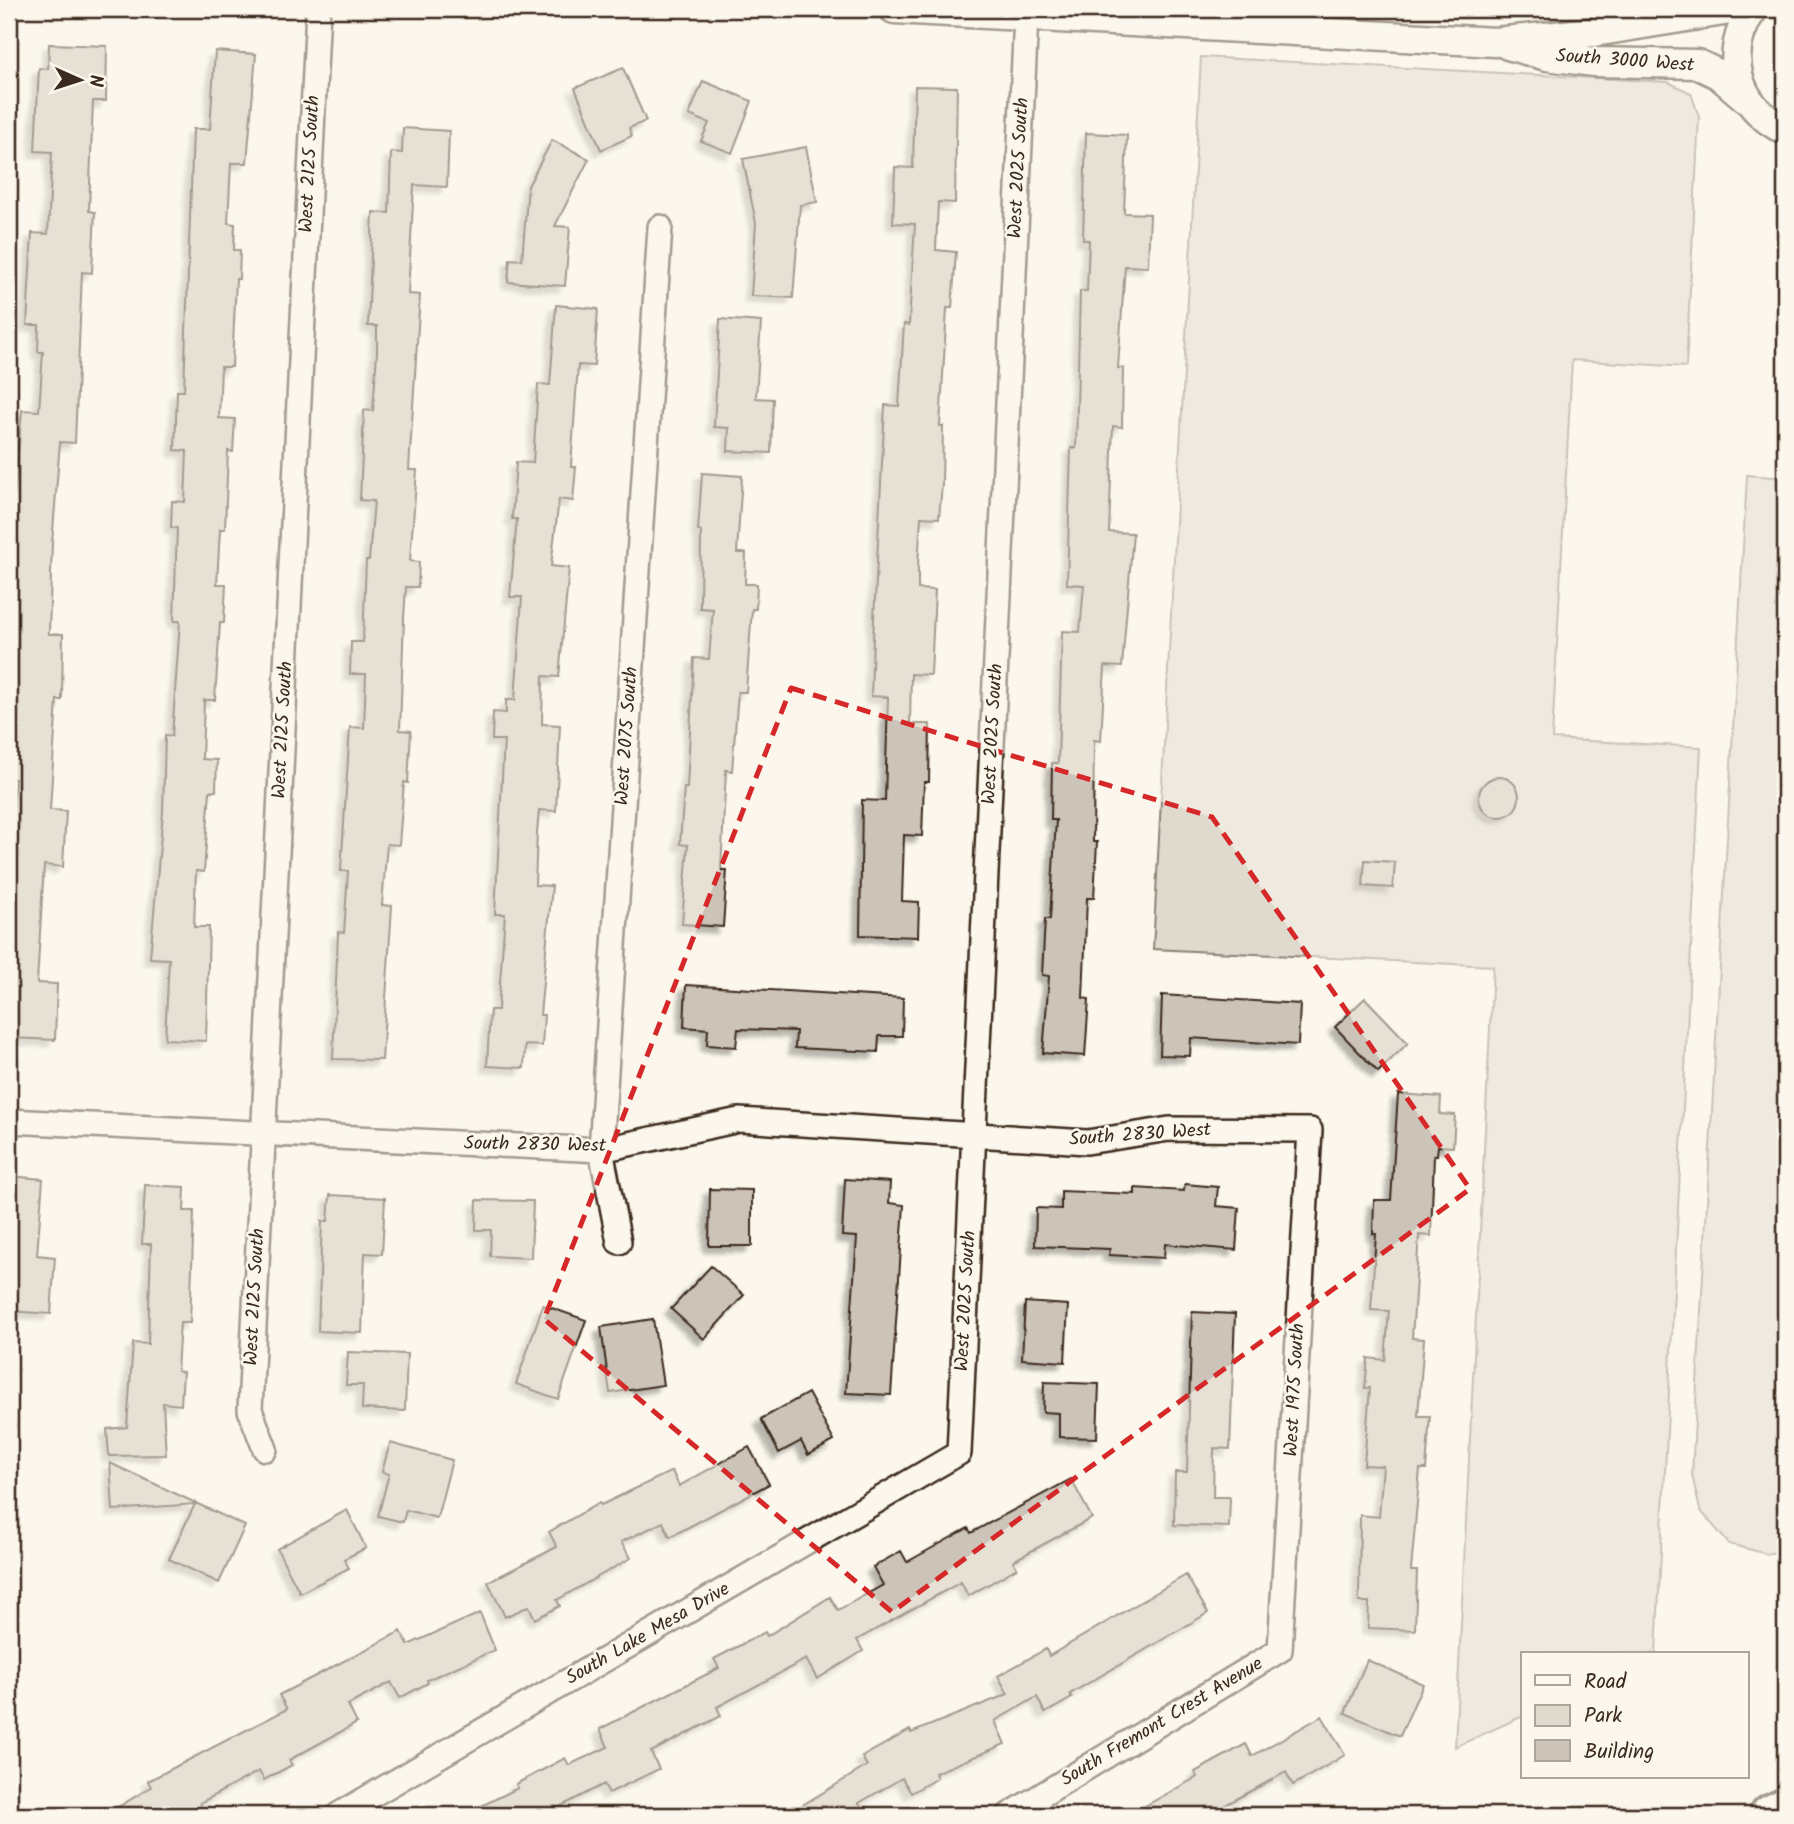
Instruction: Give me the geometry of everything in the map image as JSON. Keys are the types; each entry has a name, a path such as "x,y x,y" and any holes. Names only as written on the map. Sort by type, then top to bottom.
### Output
{"highway":[{"path":"1770,1815 1785,1808"}],"street":[{"name":"West 2125 South","path":"265,1449 250,1410 318,9"},
{"name":"South 3000 West","path":"894,9 1496,42 1617,29 1736,9"},
{"path":"1746,98 1736,75 1735,50 1742,25 1753,9"},
{"name":"West 2025 South","path":"959,1452 1026,16"},
{"name":"South 3000 West","path":"1496,42 1548,56 1594,62 1697,64 1718,74 1746,98 1762,117 1785,130"},
{"name":"West 2075 South","path":"619,1242 601,1150 660,227"},
{"name":"South 2830 West","path":"9,1121 601,1150 739,1120 1087,1142 1169,1129 1310,1130"},
{"name":"West 1975 South","path":"1280,1650 1310,1130"},
{"name":"South Lake Mesa Drive","path":"338,1815 959,1452"},
{"name":"South Fremont Crest Avenue","path":"1009,1815 1280,1650"}],"highlighted area":[{"path":"791,688 1212,817 1470,1189 892,1612 544,1319"}],"green space":[{"path":"1201,57 1668,82 1691,93 1699,117 1686,367 1572,360 1552,739 1701,747 1656,1652 1521,1652 1521,1717 1455,1747 1493,966 1153,949"},
{"path":"1747,475 1785,478 1785,1550 1767,1554 1729,1544 1700,1510 1692,1475"}],"building":[{"path":"49,44 107,46 106,101 93,101 89,211 95,212 92,273 82,272 75,443 60,442 52,544 49,634 63,634 62,700 57,700 50,810 66,811 63,867 44,865 37,983 57,984 55,1040 12,1038 13,1015 9,1015 9,833 12,834 15,779 9,778 15,667 9,667 13,510 22,410 39,411 43,352 38,352 39,325 27,325 32,233 48,234 52,152 35,151 39,68 48,69"},
{"path":"215,51 256,54 247,163 231,163 228,223 235,224 234,250 240,250 239,279 236,279 232,367 221,367 219,418 235,419 233,452 228,451 225,529 220,529 217,584 226,584 224,623 220,623 215,700 204,700 202,759 217,760 216,791 210,791 204,872 196,871 194,927 209,927 206,1041 165,1039 169,959 150,958 163,812 165,735 172,736 180,621 174,621 177,528 171,527 172,501 185,502 187,451 175,450 177,391 184,391 193,129 210,129"},
{"path":"623,68 646,121 629,128 632,136 601,150 575,88"},
{"path":"703,81 752,101 732,153 701,141 709,123 689,115"},
{"path":"915,86 957,87 955,203 938,202 936,250 956,252 952,308 947,308 940,426 943,426 942,485 939,518 921,517 918,566 918,589 935,590 931,675 911,674 910,724 930,724 929,782 924,782 922,836 904,835 902,901 919,902 918,937 860,935 862,800 885,801 888,697 871,696 873,639 885,405 899,406 904,324 909,325 915,224 893,223 895,167 913,168"},
{"path":"403,128 449,131 447,187 414,185 408,294 420,295 409,470 417,470 410,561 419,562 418,587 406,587 404,618 400,730 411,731 408,783 404,782 399,845 387,844 382,905 392,906 382,1060 333,1059 338,932 344,933 348,871 341,871 350,727 364,728 366,674 350,674 351,642 363,642 366,560 369,560 374,501 360,500 364,410 373,411 377,352 377,326 368,326 373,212 389,213 391,152 402,153"},
{"path":"1086,133 1127,135 1124,213 1150,214 1148,267 1125,266 1118,368 1123,368 1122,427 1113,426 1109,532 1133,533 1122,667 1105,666 1101,741 1094,740 1093,842 1097,842 1094,898 1087,898 1083,998 1089,999 1085,1056 1043,1053 1049,976 1042,975 1045,919 1050,919 1056,820 1051,820 1052,763 1058,763 1062,631 1080,632 1084,585 1067,584 1071,448 1076,448 1080,291 1087,291 1089,240 1083,240"},
{"path":"552,140 589,159 555,226 570,227 565,286 508,282 510,259 522,260 528,186"},
{"path":"806,147 817,202 800,205 793,298 751,296 756,223 743,159"},
{"path":"556,305 598,309 594,366 578,365 571,467 576,467 573,501 559,499 551,566 569,568 559,677 543,676 542,724 560,725 556,811 539,810 537,833 535,885 552,886 540,1015 544,1015 542,1046 525,1045 524,1068 487,1066 490,1010 498,1010 505,914 495,914 504,740 492,740 493,712 506,713 506,700 515,700 522,597 510,597 517,519 512,519 516,462 533,463 538,384 550,385"},
{"path":"720,319 761,322 756,398 773,399 771,453 728,451 729,428 714,427"},
{"path":"702,473 742,476 737,553 746,553 745,584 757,584 756,609 752,609 746,692 738,692 732,771 726,770 721,870 727,870 723,927 682,924 688,845 680,844 684,788 687,788 694,658 709,659 713,609 700,608 701,531 698,531"},
{"path":"1499,777 1507,778 1513,783 1518,789 1518,805 1513,811 1507,816 1499,817 1491,816 1485,811 1480,805 1479,797 1480,789 1485,783 1491,778"},
{"path":"1365,860 1395,862 1393,888 1363,886"},
{"path":"686,985 903,998 902,1036 879,1036 878,1052 795,1048 796,1031 738,1029 736,1047 707,1045 708,1029 684,1027"},
{"path":"1162,995 1300,1004 1298,1045 1191,1038 1190,1056 1160,1055"},
{"path":"1365,998 1408,1043 1378,1072 1335,1027"},
{"path":"1398,1094 1441,1097 1440,1114 1455,1115 1453,1147 1438,1146 1437,1155 1434,1155 1431,1236 1419,1235 1412,1338 1424,1339 1418,1416 1430,1416 1426,1469 1420,1469 1411,1571 1417,1571 1415,1630 1368,1628 1369,1602 1359,1602 1360,1515 1379,1517 1383,1466 1364,1465 1370,1388 1365,1388 1368,1358 1385,1360 1389,1311 1371,1310 1376,1234 1373,1234 1374,1200 1391,1200"},
{"path":"9,1176 43,1179 37,1255 55,1257 51,1314 9,1311"},
{"path":"845,1179 890,1182 889,1203 904,1205 891,1395 846,1393 857,1237 842,1236"},
{"path":"1185,1184 1218,1187 1216,1206 1239,1208 1236,1250 1165,1244 1164,1258 1109,1255 1110,1249 1035,1246 1036,1208 1061,1209 1061,1191 1135,1194 1135,1188 1184,1191"},
{"path":"145,1185 185,1187 184,1211 194,1211 190,1323 180,1323 177,1371 183,1372 181,1405 163,1403 166,1455 109,1456 107,1429 127,1427 133,1343 148,1344 151,1244 142,1244"},
{"path":"710,1189 752,1190 752,1246 709,1246"},
{"path":"330,1195 385,1198 382,1254 365,1253 362,1333 318,1331 322,1221 328,1221"},
{"path":"477,1200 533,1201 531,1258 490,1256 491,1230 476,1230"},
{"path":"711,1266 744,1295 704,1339 671,1309"},
{"path":"1025,1302 1068,1305 1065,1362 1022,1359"},
{"path":"543,1305 586,1320 558,1399 516,1384"},
{"path":"1192,1312 1235,1314 1230,1449 1214,1448 1213,1497 1230,1497 1229,1527 1174,1525 1175,1472 1187,1472"},
{"path":"653,1319 663,1385 610,1393 601,1327"},
{"path":"348,1352 407,1354 405,1411 362,1409 363,1385 346,1385"},
{"path":"1044,1382 1099,1384 1097,1438 1059,1437 1059,1413 1043,1412"},
{"path":"808,1393 834,1441 808,1455 801,1441 779,1453 761,1419"},
{"path":"390,1443 452,1460 437,1518 406,1510 403,1522 378,1516 389,1474 382,1472"},
{"path":"749,1447 769,1484 670,1537 663,1522 621,1542 631,1558 557,1600 560,1606 535,1619 529,1606 505,1617 488,1582 557,1547 549,1532 599,1503 601,1505 672,1471 679,1486"},
{"path":"110,1463 245,1526 219,1583 169,1559 195,1504 113,1510"},
{"path":"1071,1479 1092,1518 1013,1561 1017,1568 968,1596 961,1582 857,1640 863,1651 817,1679 806,1659 717,1707 721,1716 651,1752 659,1769 609,1793 604,1784 544,1815 463,1815 518,1788 516,1784 565,1758 569,1765 608,1747 600,1729 719,1668 714,1659 765,1632 767,1636 830,1597 838,1610 883,1585 873,1567 901,1551 907,1562 968,1528 971,1533"},
{"path":"347,1510 366,1548 344,1559 349,1568 300,1593 277,1549"},
{"path":"1186,1575 1208,1613 1070,1694 1072,1698 1045,1713 1037,1697 995,1721 1005,1744 935,1773 937,1778 911,1793 902,1778 859,1803 867,1815 786,1815 867,1766 862,1757 910,1730 911,1733 1008,1694 998,1676 1046,1649 1049,1656"},
{"path":"480,1613 495,1650 427,1680 428,1683 400,1698 391,1682 348,1705 357,1723 289,1760 292,1765 264,1780 259,1771 200,1803 205,1815 105,1815 151,1787 148,1781 287,1709 279,1695 401,1631 408,1645"},
{"path":"1367,1660 1423,1684 1400,1736 1345,1713"},
{"path":"1322,1716 1345,1755 1293,1785 1286,1772 1207,1815 1129,1815 1197,1777 1195,1772 1246,1744 1252,1756"}]}
